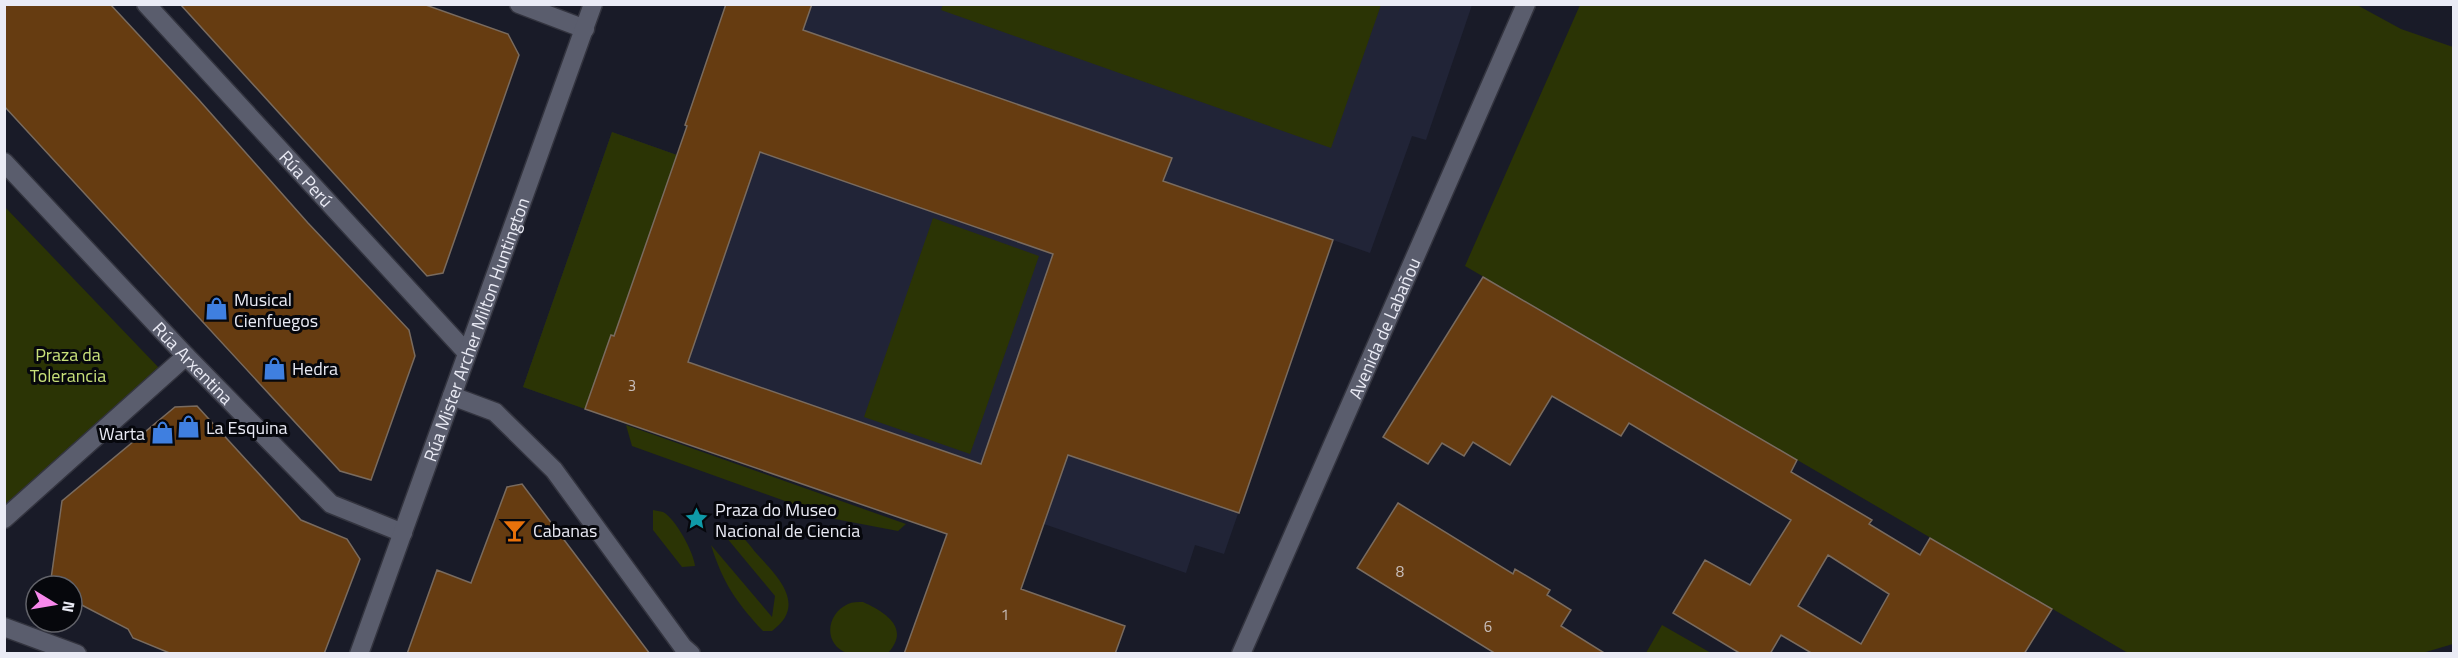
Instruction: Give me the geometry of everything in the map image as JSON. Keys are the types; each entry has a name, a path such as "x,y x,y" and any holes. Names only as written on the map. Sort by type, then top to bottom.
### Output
{"street":[{"name":"Rúa Perú","path":"146,4 467,353"},
{"path":"519,4 585,29"},
{"name":"Rúa Mister Archer Milton Huntington","path":"359,654 593,4"},
{"name":"Avenida de Labañou","path":"1241,654 1526,4"},
{"name":"Rúa Arxentina","path":"4,162 186,356 331,504 404,533"},
{"path":"4,519 186,356"},
{"path":"452,396 495,412 554,470 684,651"},
{"path":"4,627 77,654"}],"shaded area":[{"path":"726,5 1472,5 1426,140 1412,136 1370,253 1333,240 1224,554 1195,545 1186,573 1044,524 1030,565 523,387 612,132 677,155"}],"green space":[{"path":"943,4 1381,5 1331,148 941,10"},
{"path":"1580,5 2357,5 2401,29 2453,47 2453,644 2419,654 2128,653 1465,266"},
{"path":"612,132 677,155 614,336 611,336 585,409 523,387"},
{"name":"Praza da Tolerancia","path":"4,206 159,368 5,507 4,507"},
{"path":"933,218 1039,256 970,454 864,417"},
{"path":"626,425 906,524 898,531 835,519 632,446"},
{"path":"653,510 663,512 679,529 688,545 695,566 682,567 653,530"},
{"path":"716,525 734,530 740,535 773,572 786,591 788,611 783,621 772,631 763,631 745,611 720,570 711,545 772,617 775,596"},
{"path":"863,602 887,616 896,629 897,636 888,653 847,653 834,643 830,629 835,615 848,604"},
{"path":"1662,625 1711,653 1646,653"}],"building":[{"path":"4,4 110,4 308,223 409,330 415,356 371,480 340,471 4,106"},
{"path":"180,4 423,4 508,34 519,55 443,273 427,276"},
{"path":"726,4 812,4 803,30 1172,158 1163,181 1333,240 1239,513 1068,455 1021,589 1125,626 1115,654 904,654 947,534 585,409 611,335 614,336 687,126 685,125","holes":["760,152 1053,254 981,464 688,362"]},
{"path":"1483,277 1797,460 1791,472 1872,520 1869,524 1920,555 1930,538 2052,609 2024,654 1813,654 1781,635 1770,654 1741,654 1673,613 1705,560 1750,585 1791,520 1629,423 1621,436 1552,396 1510,465 1473,442 1464,456 1442,443 1428,464 1383,437","holes":["1828,555 1889,594 1861,644 1798,606"]},
{"path":"197,406 301,520 347,539 360,559 324,654 172,654 133,638 128,629 84,606 84,574 52,574 62,501 175,407"},
{"path":"522,484 650,654 407,654 437,570 471,583 507,487"},
{"path":"1398,503 1513,574 1515,569 1550,590 1547,595 1571,610 1561,626 1606,654 1496,654 1357,568"}],"place":[{"name":"Musical Cienfuegos","path":"216,309"},
{"name":"Hedra","path":"274,368"},
{"name":"La Esquina","path":"188,427"},
{"name":"Warta","path":"163,433"},
{"name":"Praza do Museo Nacional de Ciencia","path":"697,519"},
{"name":"Cabanas","path":"515,530"}]}
